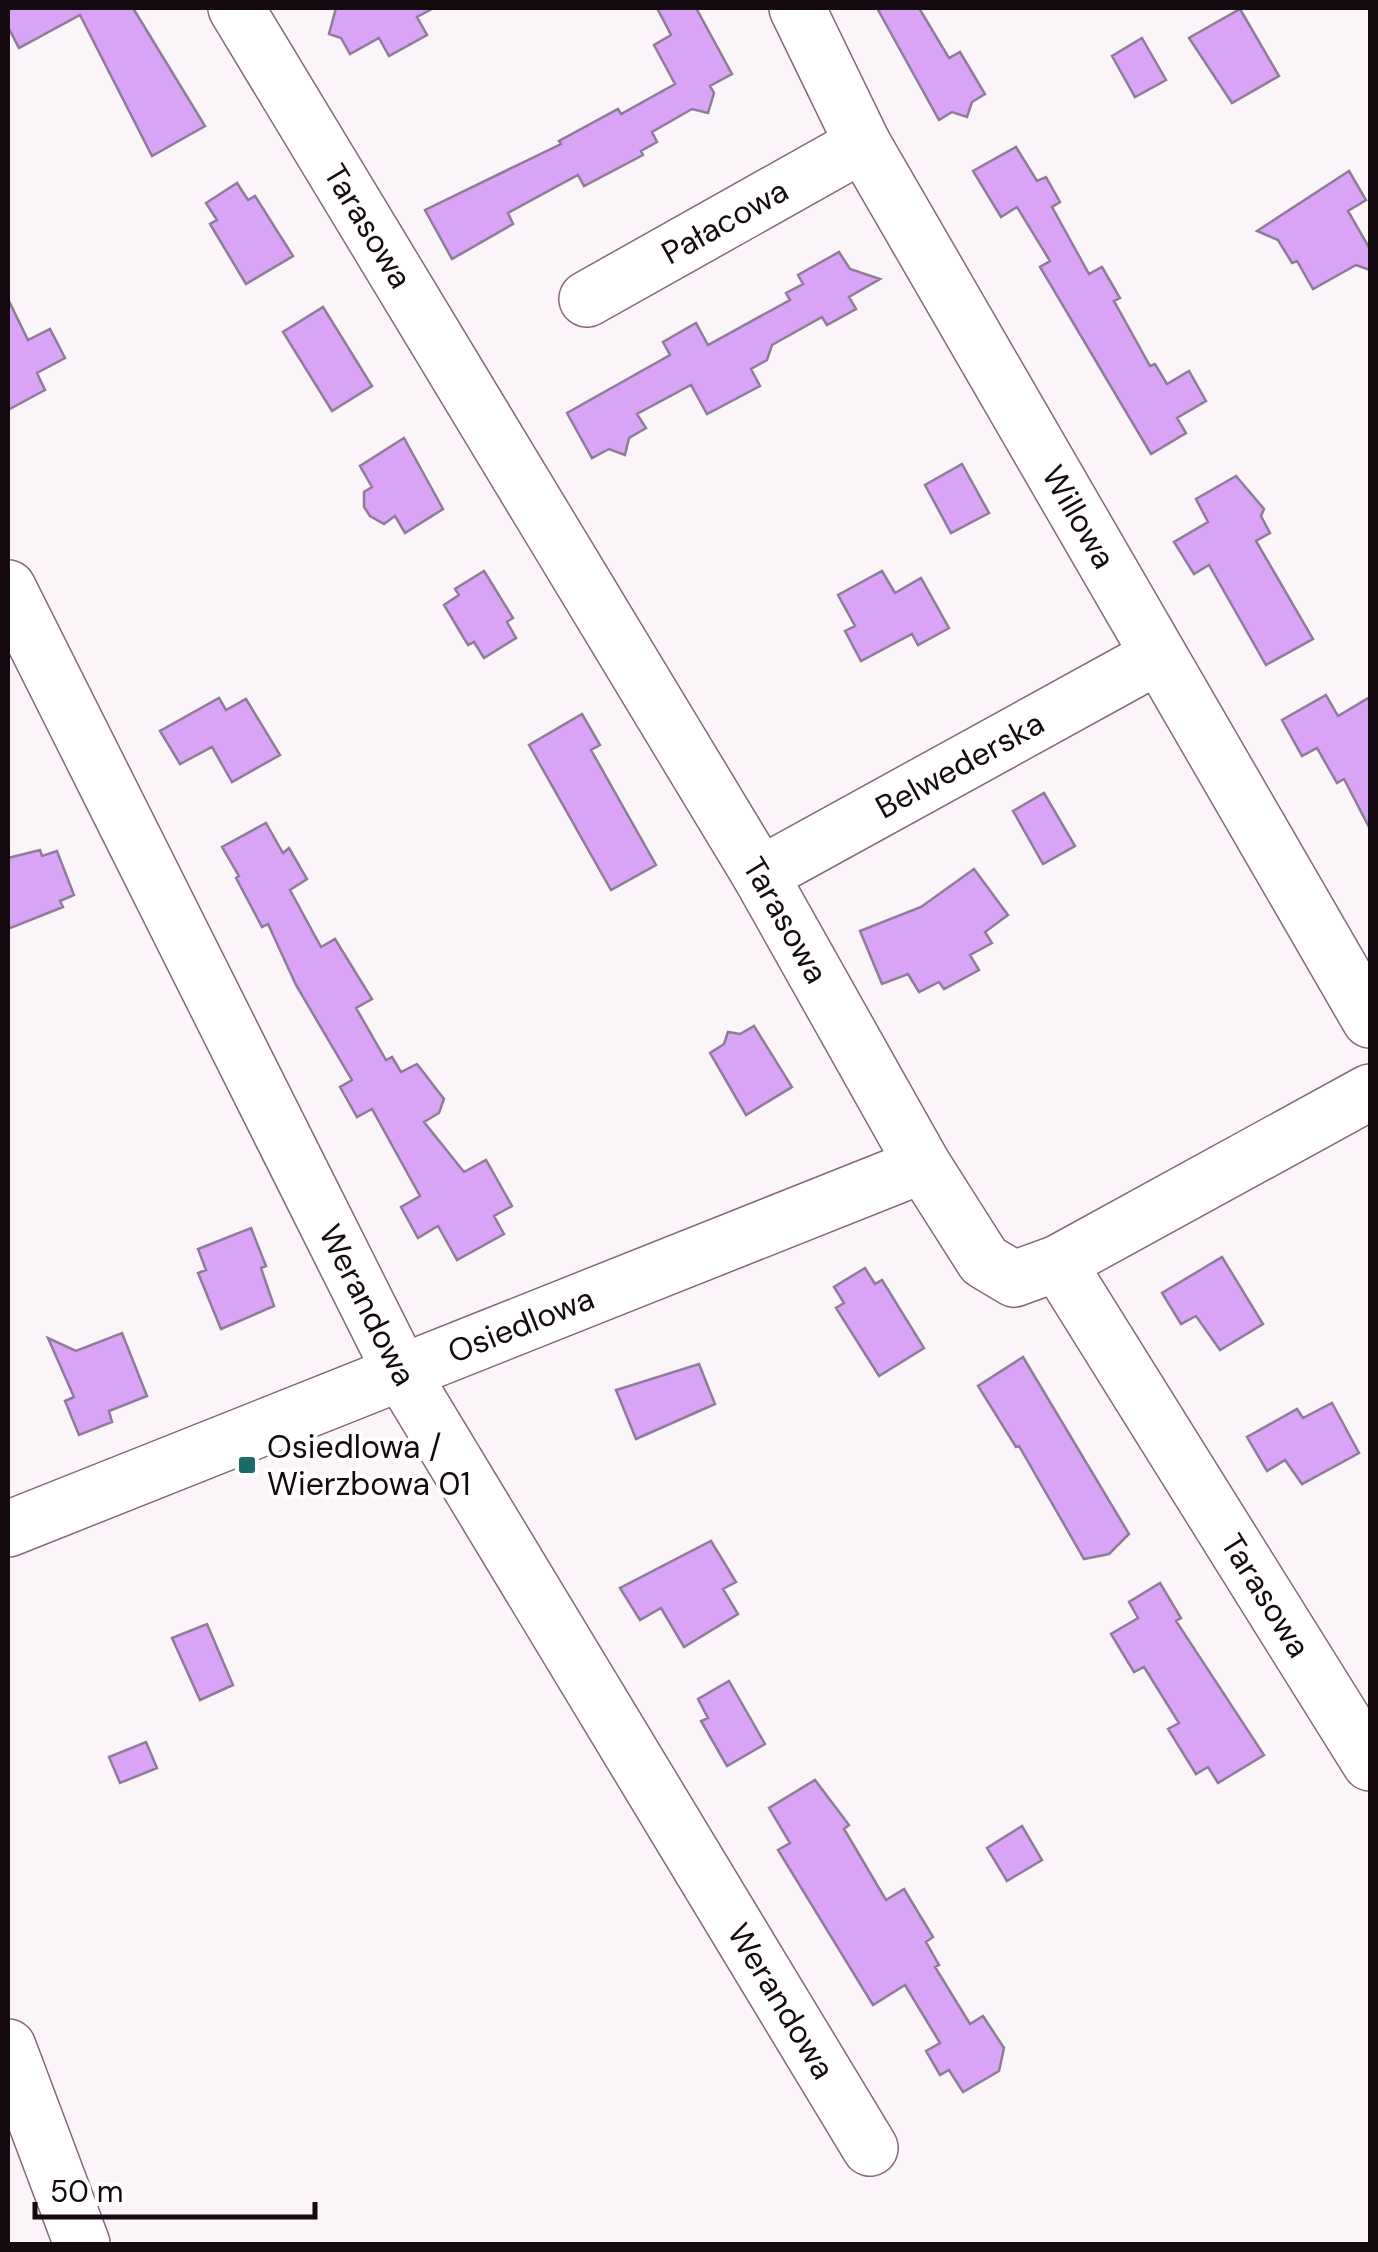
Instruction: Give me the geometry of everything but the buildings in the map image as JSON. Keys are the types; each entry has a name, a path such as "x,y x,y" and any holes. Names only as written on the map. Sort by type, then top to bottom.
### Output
{"street":[{"name":"Tarasowa","path":"236,8 760,876 923,1165 984,1261 1014,1279 1058,1263 1370,1763"},
{"name":"Willowa","path":"797,8 863,144 1370,1020"},
{"name":"Pałacowa","path":"586,299 863,144"},
{"name":"Werandowa","path":"8,588 401,1372 870,2148"},
{"name":"Belwederska","path":"760,876 1158,656"},
{"path":"1058,1263 1370,1092"},
{"name":"Osiedlowa","path":"8,1530 923,1165"},
{"path":"8,2048 82,2244"}],"place":[{"name":"Osiedlowa / Wierzbowa 01","path":"247,1465"}]}
